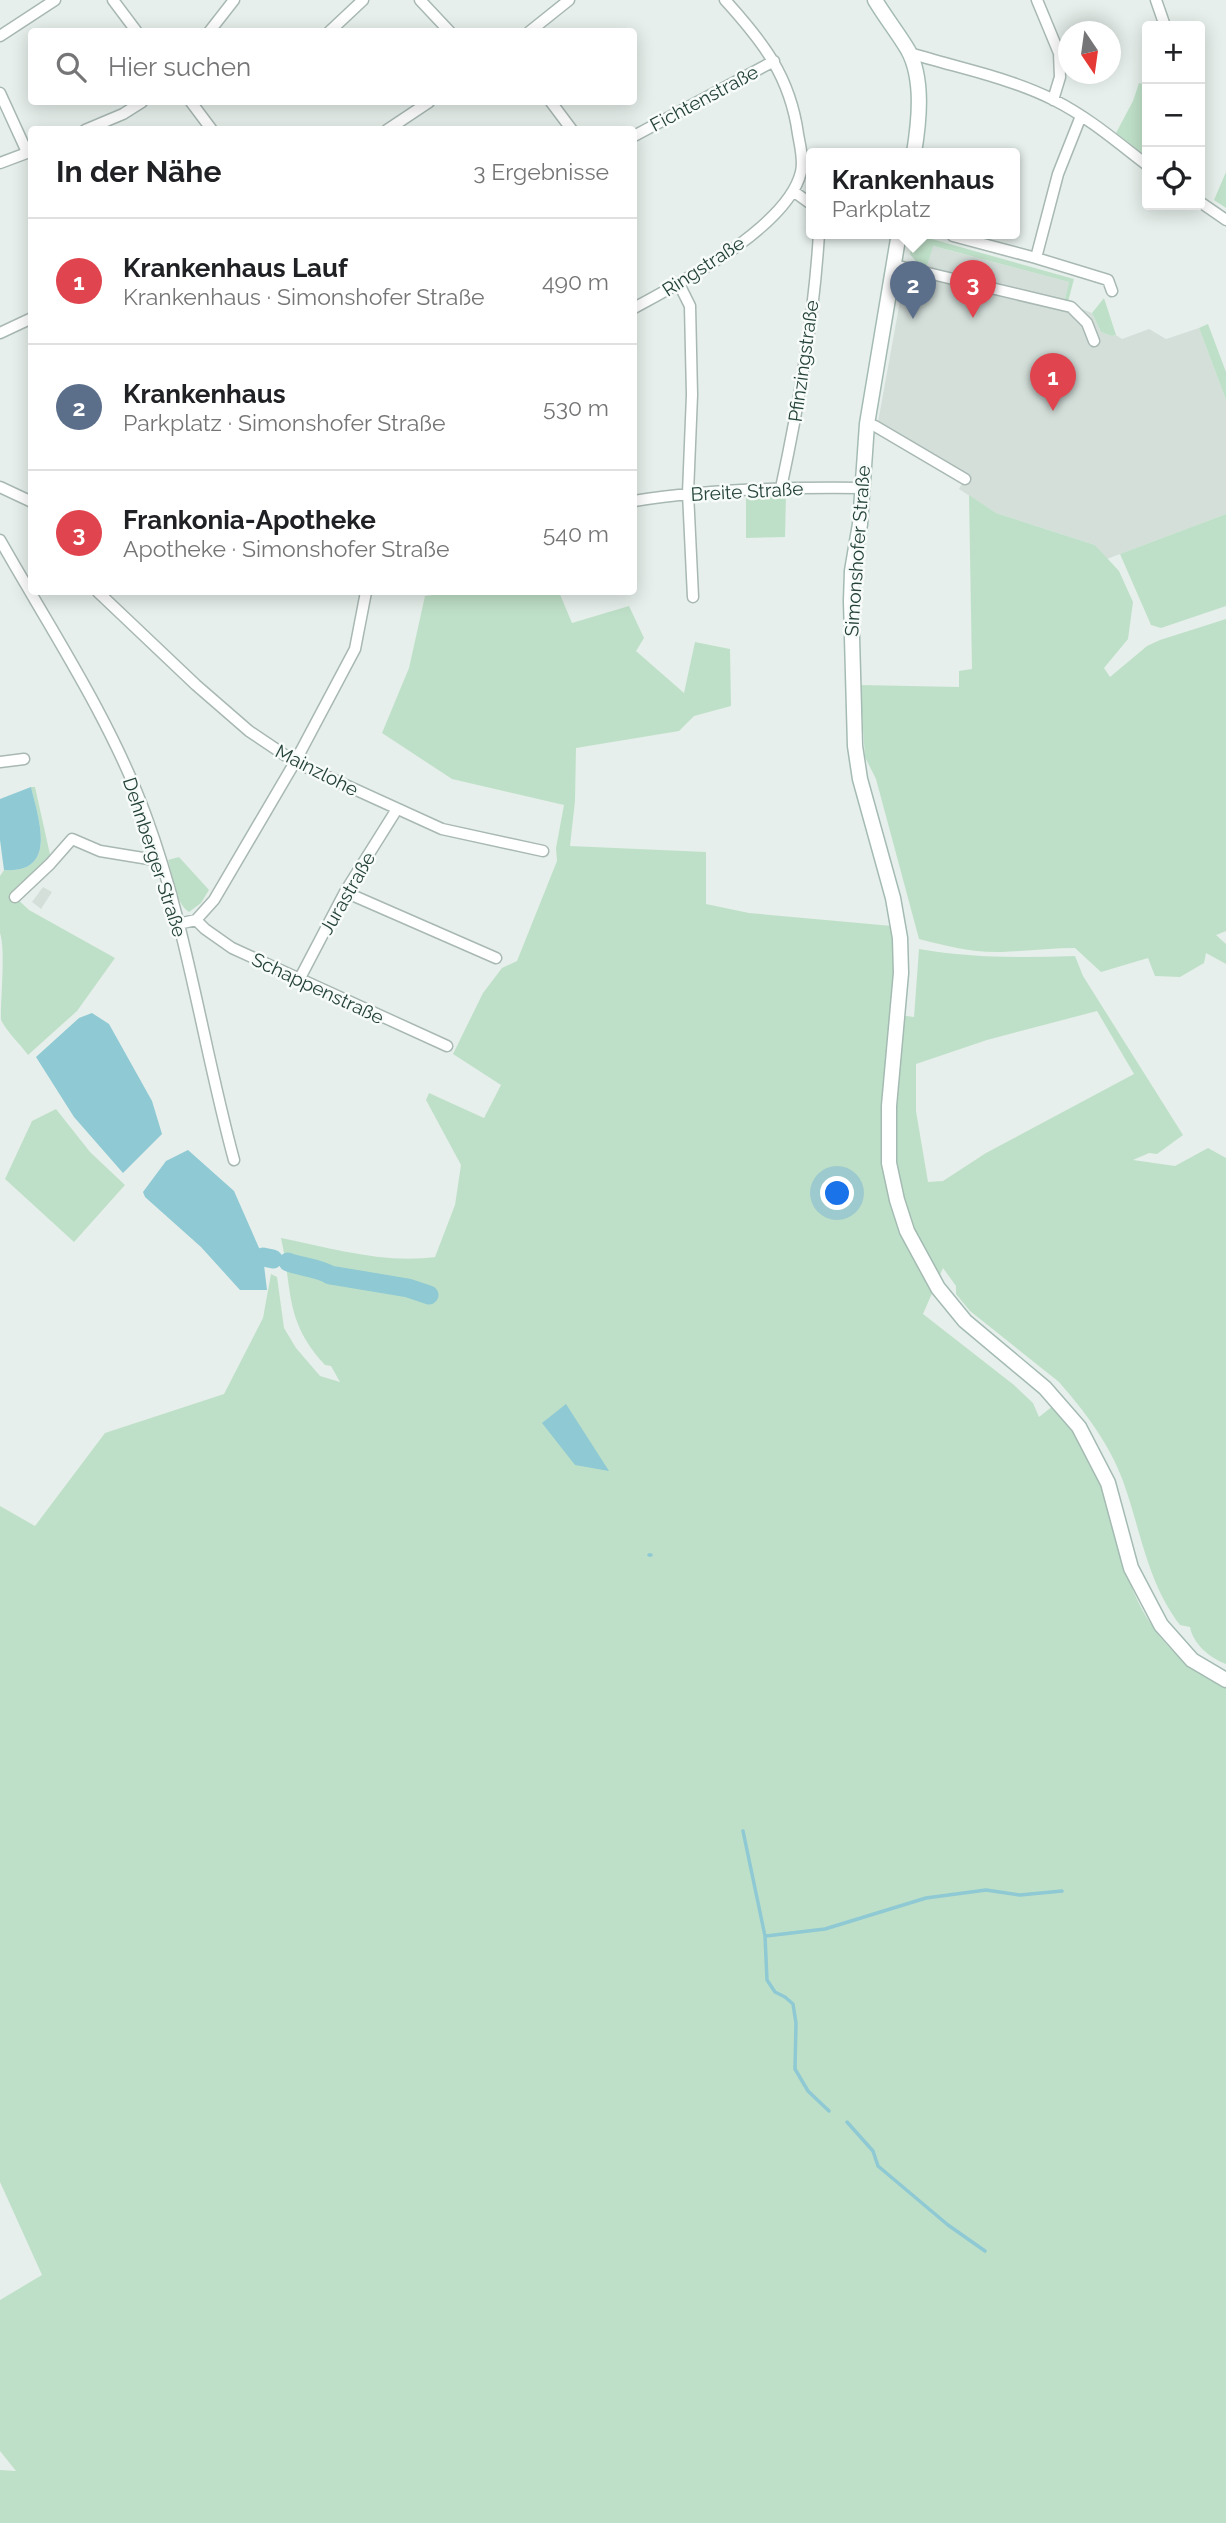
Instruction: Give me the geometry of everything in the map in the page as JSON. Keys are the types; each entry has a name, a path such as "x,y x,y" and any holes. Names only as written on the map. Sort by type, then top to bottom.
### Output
{"street":[{"path":"0,36 55,0"},
{"path":"113,0 134,28"},
{"path":"212,28 234,0"},
{"path":"333,28 363,0"},
{"path":"420,0 446,28"},
{"path":"535,28 569,0"},
{"name":"Ringstraße","path":"637,306 713,264 747,239 780,207 793,191 801,173 802,156 795,112 774,61 761,41 725,0"},
{"path":"875,0 910,53 920,111 915,148"},
{"path":"1037,0 1059,53 1060,77 1054,100"},
{"path":"1156,0 1163,21"},
{"path":"910,53 1004,80 1054,100 1081,116 1142,161"},
{"name":"Fichtenstraße","path":"637,134 774,61"},
{"path":"0,93 28,149"},
{"path":"94,126 137,105"},
{"path":"193,105 209,126"},
{"path":"393,126 424,105"},
{"path":"553,105 569,126"},
{"path":"1036,258 1058,174 1081,116"},
{"path":"0,163 28,151"},
{"path":"793,191 806,200"},
{"path":"1205,205 1226,220"},
{"name":"Pfinzingstraße","path":"781,488 811,318 818,239"},
{"name":"Simonshofer Straße","path":"898,239 867,424 860,524 852,571 851,678 860,779 893,898 900,938 901,973 889,1106 889,1163 897,1200 907,1231 938,1288 965,1321 1045,1388 1079,1427 1108,1483 1132,1568 1161,1625 1192,1660 1226,1680"},
{"path":"964,239 1108,280 1112,290"},
{"path":"894,265 1071,307 1087,323 1094,341"},
{"path":"679,284 690,306 692,395 688,493 693,597"},
{"path":"0,332 28,320"},
{"path":"867,424 876,426 965,479"},
{"path":"0,487 28,500"},
{"name":"Breite Straße","path":"637,502 688,493 781,488 862,488"},
{"name":"Dehnberger Straße","path":"0,540 28,589"},
{"name":"Dehnberger Straße","path":"31,595 118,747 146,817 178,924 234,1160"},
{"name":"Mainzlohe","path":"101,595 249,731 295,762 442,829 543,851"},
{"path":"178,924 197,920 214,900 295,762 355,649 365,595"},
{"path":"0,762 24,759"},
{"name":"Jurastraße","path":"300,978 345,892 397,809"},
{"path":"15,897 72,839 100,851 161,862"},
{"path":"345,892 496,958"},
{"name":"Schappenstraße","path":"197,920 232,948 447,1046"}],"shaded area":[{"path":"932,246 1069,282 1064,302 1092,313 1101,332 1112,336 1116,335 1122,339 1149,329 1166,339 1199,328 1226,400 1226,514 1107,559 1095,545 996,513 959,489 966,476 878,422 905,274 924,277"},
{"path":"43,887 52,892 41,909 32,902"}],"green space":[{"path":"1139,83 1142,84 1142,153 1116,133"},
{"path":"1226,172 1226,208 1214,200"},
{"path":"913,239 932,239 1074,279 1068,302 1064,302 1069,282 933,246 927,266 917,263 910,254"},
{"path":"1104,298 1116,335 1101,332 1092,313"},
{"path":"1208,324 1226,372 1226,400 1199,328"},
{"path":"786,494 785,537 746,538 746,496"},
{"path":"969,495 996,513 1095,545 1119,571 1133,602 1128,639 1104,668 1110,677 1147,646 1226,619 1226,931 1216,935 1226,944 1226,964 1206,953 1204,963 1180,977 1155,976 1148,958 1101,972 1075,948 992,952 919,939 876,779 865,757 860,685 959,687 959,671 972,669"},
{"path":"1226,514 1226,606 1161,628 1151,625 1120,554"},
{"path":"434,595 560,595 572,623 629,606 644,638 636,651 684,693 695,642 730,649 731,706 694,716 679,731 576,748 575,801 570,846 706,852 706,904 749,913 892,926 894,971 891,1014 914,1017 919,949 997,957 1075,956 1083,976 1183,1135 1157,1154 1149,1153 1133,1160 1175,1166 1208,1148 1226,1158 1226,1664 1203,1650 1190,1627 1180,1625 1169,1609 1152,1574 1123,1481 1111,1454 1096,1428 1059,1382 970,1311 956,1294 956,1286 943,1268 923,1314 1014,1385 1033,1403 1039,1417 1053,1406 1084,1449 1102,1485 1129,1581 1148,1619 1159,1636 1189,1665 1226,1687 1226,2523 0,2523 0,2470 16,2471 0,2451 0,2300 42,2275 0,2182 0,1506 35,1526 105,1433 224,1394 263,1318 271,1274 277,1277 284,1328 296,1348 320,1376 340,1382 331,1366 325,1365 312,1349 296,1319 281,1238 377,1257 435,1257 455,1205 461,1165 426,1100 429,1093 484,1118 501,1085 453,1054 483,993 502,968 517,961 557,861 556,848 564,805 452,779 382,733 409,668 425,596","holes":["1097,1011 1134,1074 986,1153 943,1181 928,1182 916,1111 916,1064 987,1040"]},
{"path":"31,787 35,787 51,859 12,894 29,910 115,958 77,1011 28,1055 1,1020 3,964 0,876 4,870 21,869 32,863 38,854 40,829"},
{"path":"179,857 209,890 201,903 189,912 178,896 168,860"},
{"path":"56,1109 90,1152 125,1185 74,1242 5,1179 32,1121"}],"water":[{"path":"31,787 40,829 38,854 32,863 21,869 4,870 0,840 0,799"},
{"path":"92,1013 109,1024 152,1101 162,1134 123,1173 74,1117 36,1057 79,1018"},
{"path":"188,1150 234,1191 263,1257 267,1290 240,1290 201,1247 145,1197 143,1192 166,1161"},
{"path":"566,1404 609,1471 575,1465 542,1423"}],"waterway":[{"path":"263,1257 273,1259"},
{"path":"288,1262 330,1275 408,1288 429,1295"},
{"path":"743,1831 765,1936 767,1980 775,1992 793,2004 796,2023 795,2069 808,2091 829,2111"},
{"path":"766,1936 825,1929 926,1898 986,1890 1020,1895 1062,1891"},
{"path":"847,2122 873,2151 878,2166 948,2225 985,2251"}],"place":[{"name":"Frankonia-Apotheke","path":"973,318"},
{"name":"Krankenhaus","path":"913,319"},
{"name":"Krankenhaus Lauf","path":"1053,411"}]}
